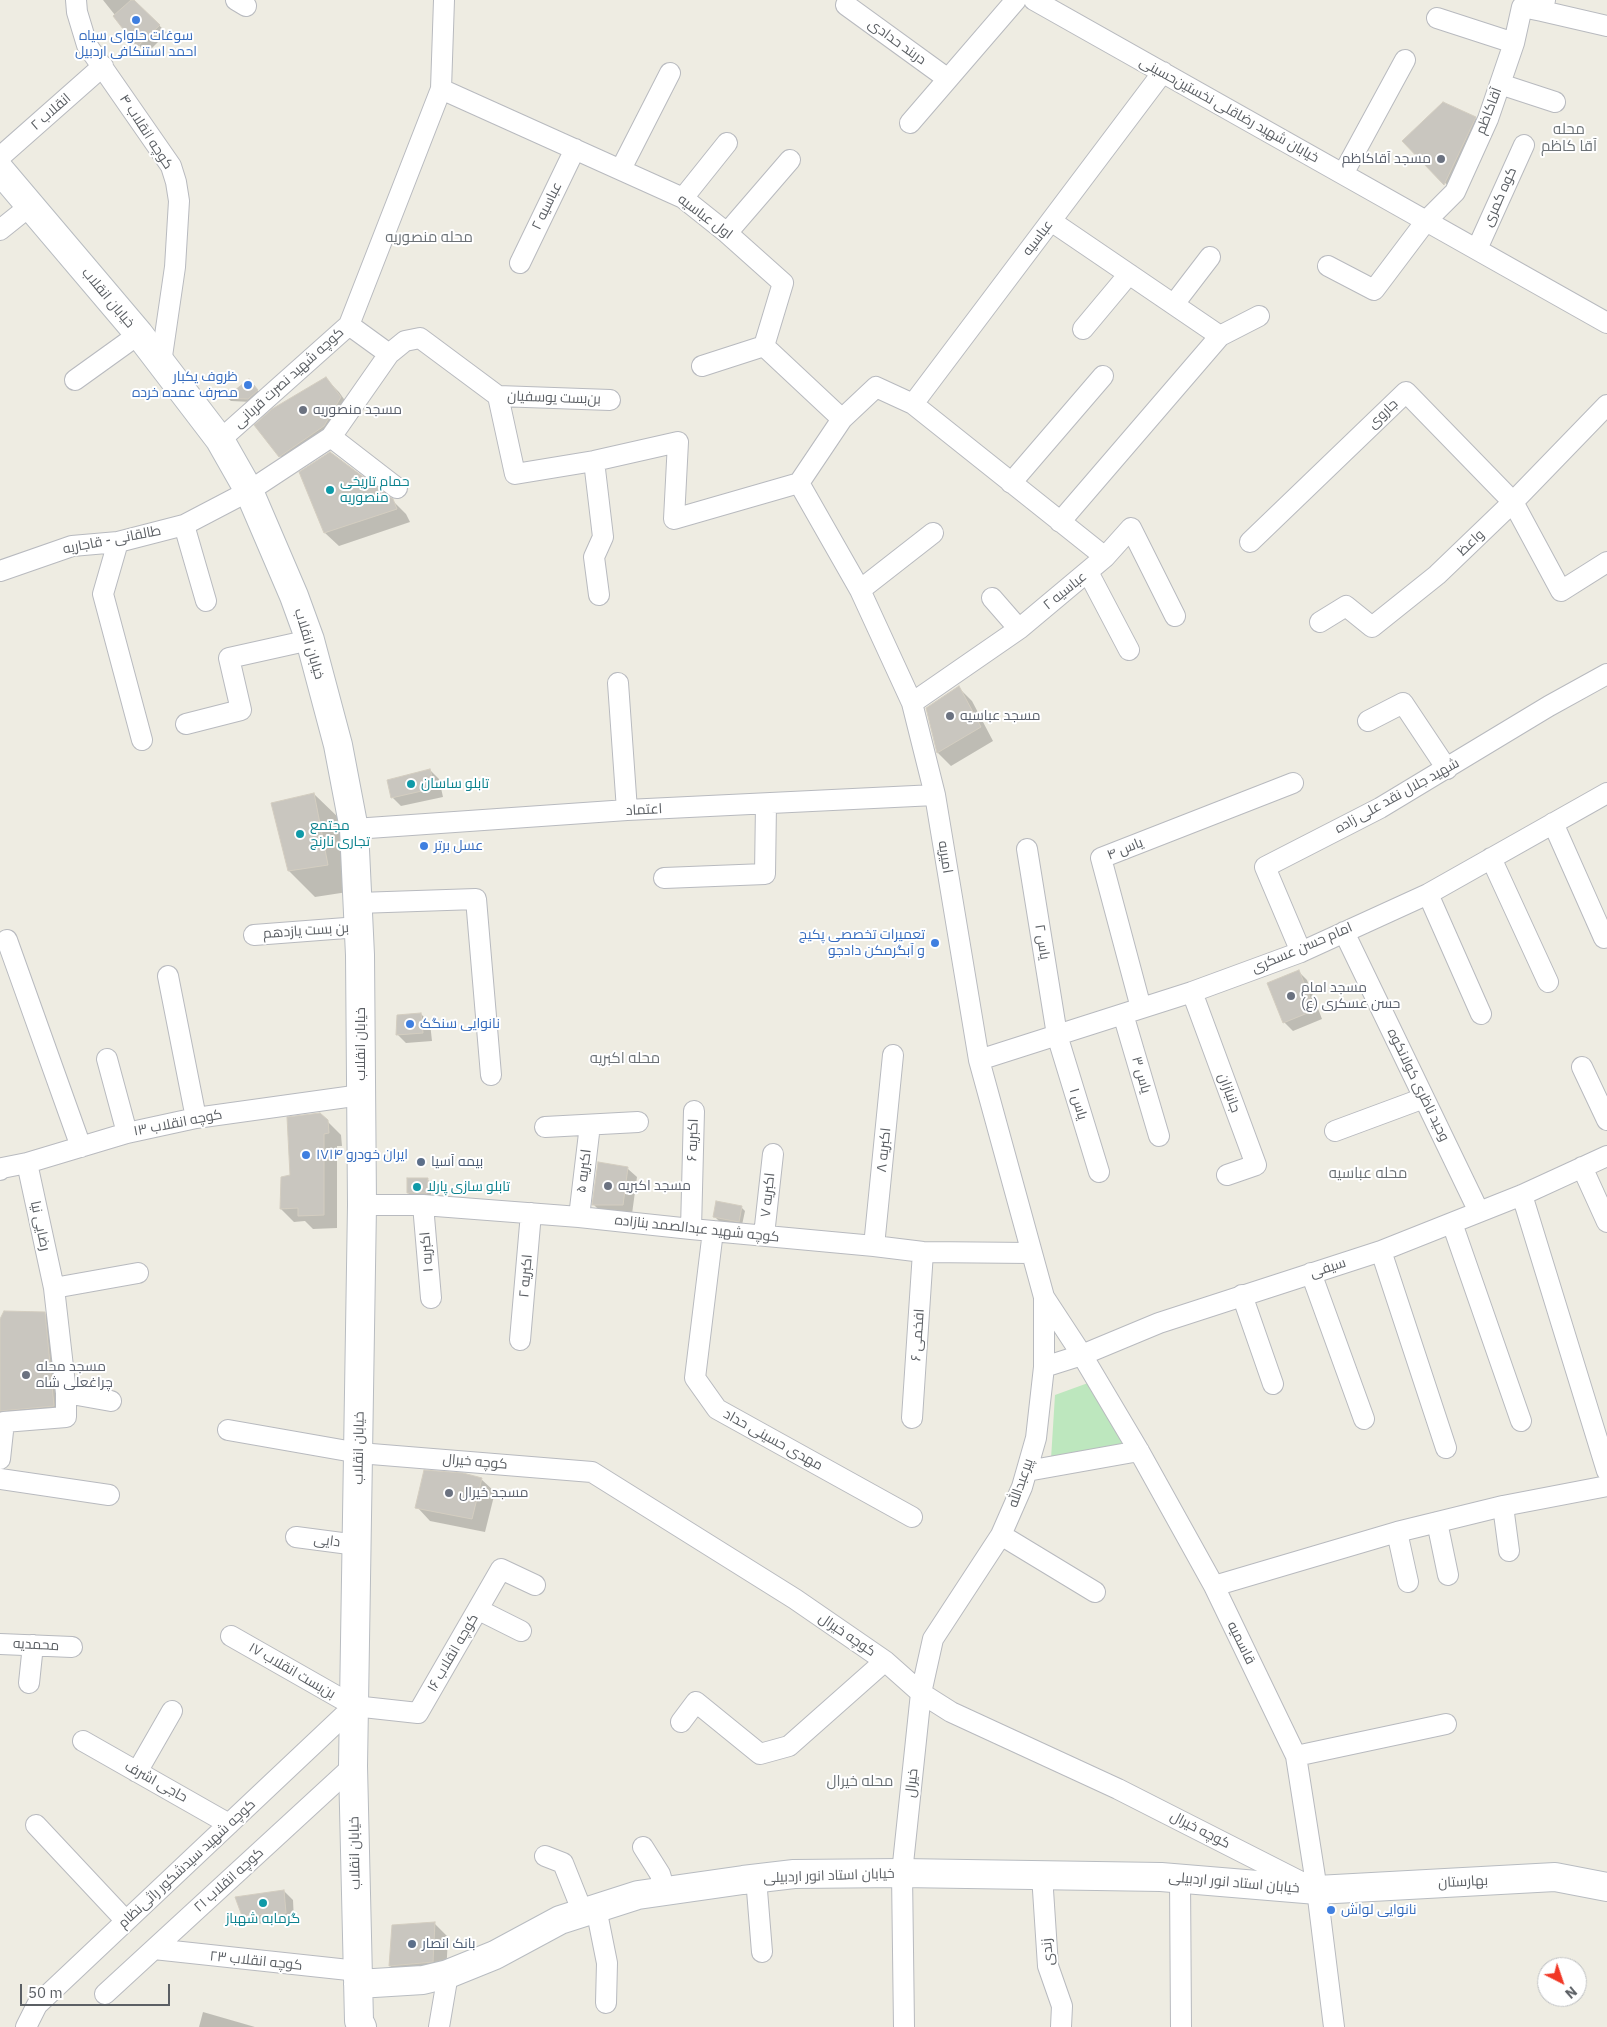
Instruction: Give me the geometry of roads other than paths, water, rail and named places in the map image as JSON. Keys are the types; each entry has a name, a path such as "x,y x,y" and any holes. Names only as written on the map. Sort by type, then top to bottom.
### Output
{"main road":[{"name":"خیابان انقلاب","path":"0,170 139,334 220,440 249,491 294,596 310,640 338,745 354,829 362,1095 359,1453 353,1766 359,2025"},
{"name":"خیابان استاد انور اردبیلی","path":"358,1978 423,1980 448,1974 495,1955 560,1920 638,1895 794,1874 1180,1878 1317,1890"},
{"name":"بهارستان","path":"1317,1890 1555,1877 1607,1888"}],"street":[{"name":"کوچه انقلاب ۴","path":"76,0 77,12 87,45 170,166 176,182 179,201 175,267 161,363"},
{"name":"کوچه شهید نصرت قربانی","path":"220,440 349,324 441,89 444,0"},
{"path":"910,123 1016,0"},
{"name":"خیابان شهید رضاقلی نخستین‌حسینی","path":"1034,0 1607,323"},
{"name":"دربند حدادی","path":"846,5 948,80"},
{"path":"1544,6 1607,26"},
{"name":"آقاکاظم","path":"1328,266 1374,290 1426,221 1455,192 1488,119 1514,43 1522,7 1544,6"},
{"path":"1436,18 1514,43"},
{"path":"1343,174 1405,60"},
{"name":"انقلاب ۲","path":"0,156 103,66"},
{"name":"عباسیه","path":"913,404 1163,72"},
{"path":"621,169 670,73"},
{"path":"1500,84 1555,102"},
{"name":"اول عباسیه","path":"441,89 684,198 783,283 764,346"},
{"path":"684,198 727,143"},
{"name":"کوه کمری","path":"1477,250 1524,145"},
{"name":"عباسیه ۲","path":"520,263 575,149"},
{"path":"727,233 790,160"},
{"path":"0,230 30,206"},
{"path":"1051,221 1220,336"},
{"path":"1174,304 1210,257"},
{"path":"1082,329 1129,274"},
{"path":"1060,522 1220,336 1259,316"},
{"path":"349,324 389,354"},
{"path":"75,380 139,334"},
{"path":"397,488 331,437 389,354 405,341 420,338 498,396 515,474 594,461 678,442 674,519 799,483 842,419 876,387 913,404 1105,557"},
{"path":"702,366 764,346 842,419"},
{"path":"1011,483 1103,376"},
{"name":"جاروی","path":"1250,542 1406,392 1513,502"},
{"name":"بن‌بست یوسفیان","path":"498,396 610,400"},
{"name":"واعظ","path":"1320,622 1346,606 1372,627 1437,575 1513,502 1607,405"},
{"name":"طالقانی - قاجاریه","path":"0,571 72,546 118,542 184,525 249,491 331,437"},
{"path":"594,461 603,537 594,557 599,595"},
{"name":"امیریه","path":"799,483 860,590 912,702 935,795 979,1060 1031,1253"},
{"path":"1513,502 1561,591 1607,562"},
{"path":"184,525 206,601"},
{"name":"عباسیه ۲","path":"912,702 1019,629 1105,557 1131,528 1175,616"},
{"path":"860,590 933,533"},
{"path":"118,542 103,594 142,740"},
{"path":"1088,572 1129,650"},
{"path":"992,598 1019,629"},
{"path":"186,724 241,710 229,658 310,640"},
{"name":"شهید جلال نقد علی زاده","path":"1302,952 1265,867 1380,808 1549,706 1607,674"},
{"path":"618,683 627,810"},
{"path":"1368,721 1403,703 1446,769"},
{"name":"یاس ۴","path":"1132,1011 1101,858 1293,783"},
{"name":"امام حسن عسکری","path":"979,1060 1192,992 1302,952 1428,894 1607,793"},
{"name":"اعتماد","path":"354,829 627,810 935,795"},
{"path":"664,878 765,874 766,804"},
{"path":"1554,823 1604,938"},
{"name":"یاس ۲","path":"1027,849 1057,1035"},
{"path":"1491,858 1548,982"},
{"path":"1428,894 1480,1014"},
{"name":"بن بست یازدهم","path":"254,935 358,915 476,899 491,1074"},
{"name":"وحید ناظری کولانکوه","path":"1344,932 1479,1212"},
{"path":"7,940 82,1147"},
{"path":"168,976 196,1118"},
{"name":"جانبازان","path":"1192,992 1256,1165 1227,1175"},
{"name":"یاس ۳","path":"1132,1011 1159,1136"},
{"name":"یاس ۱","path":"1057,1035 1099,1172"},
{"name":"اکبریه ۸","path":"874,1246 893,1055"},
{"path":"107,1059 127,1133"},
{"path":"1582,1068 1607,1120"},
{"name":"کوچه انقلاب ۱۳","path":"1,1168 27,1163 127,1133 196,1118 362,1095"},
{"path":"1335,1131 1424,1098"},
{"name":"اکبریه ۶","path":"691,1229 694,1111"},
{"path":"545,1127 638,1122"},
{"name":"اکبریه ۵","path":"579,1217 590,1124"},
{"name":"اکبریه ۷","path":"764,1235 773,1154"},
{"name":"سیفی","path":"1044,1368 1082,1355 1159,1323 1380,1251 1479,1212 1607,1156"},
{"name":"رضایی نیا","path":"0,1459 4,1422 66,1417 66,1393 54,1288 27,1163"},
{"path":"1582,1167 1607,1222"},
{"path":"1522,1194 1607,1471"},
{"name":"کوچه شهید عبدالصمد بنازاده","path":"362,1205 423,1205 579,1217 923,1252 1031,1253"},
{"name":"اکبریه ۱","path":"423,1205 431,1298"},
{"name":"اکبریه ۲","path":"520,1340 531,1213"},
{"path":"1452,1223 1521,1421"},
{"name":"مهدی حسینی حداد","path":"713,1231 695,1378 717,1409 912,1517"},
{"path":"1380,1251 1446,1448"},
{"name":"افخمی ۶","path":"912,1418 923,1252"},
{"name":"پیرعبدالله","path":"922,1693 933,1639 1001,1535 1022,1487 1036,1438 1044,1368 1044,1297 1031,1253"},
{"path":"54,1288 138,1273"},
{"path":"1311,1273 1364,1419"},
{"path":"1242,1295 1273,1384"},
{"name":"قاسمیه","path":"1044,1297 1082,1355 1139,1451 1214,1586 1296,1756 1317,1890 1334,2027"},
{"path":"66,1393 110,1401"},
{"name":"کوچه خیرال","path":"228,1430 359,1453 592,1472 795,1599 885,1660 922,1693 952,1712 1118,1788 1317,1890"},
{"path":"1026,1472 1139,1451"},
{"path":"0,1479 109,1495"},
{"path":"1214,1586 1437,1522 1503,1506 1607,1486"},
{"path":"1503,1506 1509,1551"},
{"path":"1437,1522 1448,1575"},
{"path":"1398,1532 1408,1582"},
{"path":"1001,1535 1095,1592"},
{"name":"دایی","path":"296,1537 357,1545"},
{"name":"کوچه انقلاب ۱۶","path":"354,1706 418,1713 501,1569 536,1585"},
{"path":"479,1610 521,1631"},
{"name":"بن‌بست انقلاب ۱۷","path":"231,1636 354,1706"},
{"name":"محمدیه","path":"0,1644 72,1647"},
{"path":"29,1683 32,1645"},
{"path":"681,1722 696,1702 760,1754 789,1746 885,1660"},
{"name":"خیرال","path":"904,2027 902,1874 922,1693"},
{"name":"کوچه شهید سیدشکور راثی‌نظام","path":"26,2027 37,2005 354,1706"},
{"path":"137,1772 172,1711"},
{"path":"1296,1756 1446,1724"},
{"name":"حاجی اشرف","path":"83,1741 229,1824"},
{"name":"کوچه انقلاب ۲۱","path":"105,1994 353,1766"},
{"path":"36,1825 126,1921"},
{"path":"643,1847 660,1874 665,1891"},
{"path":"545,1856 563,1863 590,1911 607,1963 606,2003"},
{"name":"زندی","path":"1042,1876 1048,1966 1062,2006 1061,2027"},
{"path":"756,1878 762,1952"},
{"path":"1180,1878 1181,2027"},
{"name":"کوچه انقلاب ۲۳","path":"154,1949 358,1978"},
{"path":"439,2027 448,1974"}],"place":[{"name":"سوغات حلوای سیاه احمد استنکافی اردبیل","path":"136,20"},
{"name":"مسجد آقاکاظم","path":"1441,159"},
{"name":"ظروف یکبار مصرف عمده خرده","path":"248,385"},
{"name":"مسجد منصوریه","path":"303,410"},
{"name":"حمام تاریخی منصوریه","path":"330,490"},
{"name":"مسجد عباسیه","path":"950,716"},
{"name":"تابلو ساسان","path":"411,784"},
{"name":"مجتمع تجاری نارنج","path":"300,834"},
{"name":"عسل برتر","path":"424,846"},
{"name":"تعمیرات تخصصی پکیج و آبگرمکن دادجو","path":"935,943"},
{"name":"مسجد امام حسن عسکری (ع)","path":"1291,996"},
{"name":"نانوایی سنگک","path":"410,1024"},
{"name":"ایران خودرو ۱۷۱۴","path":"306,1155"},
{"name":"بیمه آسیا","path":"421,1162"},
{"name":"مسجد اکبریه","path":"608,1186"},
{"name":"تابلو سازی پارلا","path":"417,1187"},
{"name":"مسجد محله چراغعلی شاه","path":"26,1375"},
{"name":"مسجد خیرال","path":"449,1493"},
{"name":"گرمابه شهباز","path":"263,1903"},
{"name":"نانوایی لواش","path":"1331,1910"},
{"name":"بانک انصار","path":"412,1944"}],"district":[{"name":"محله آقا کاظم","path":"1569,138"},
{"name":"محله منصوریه","path":"429,238"},
{"name":"محله اکبریه","path":"625,1059"},
{"name":"محله عباسیه","path":"1368,1174"},
{"name":"محله خیرال","path":"860,1782"}]}
